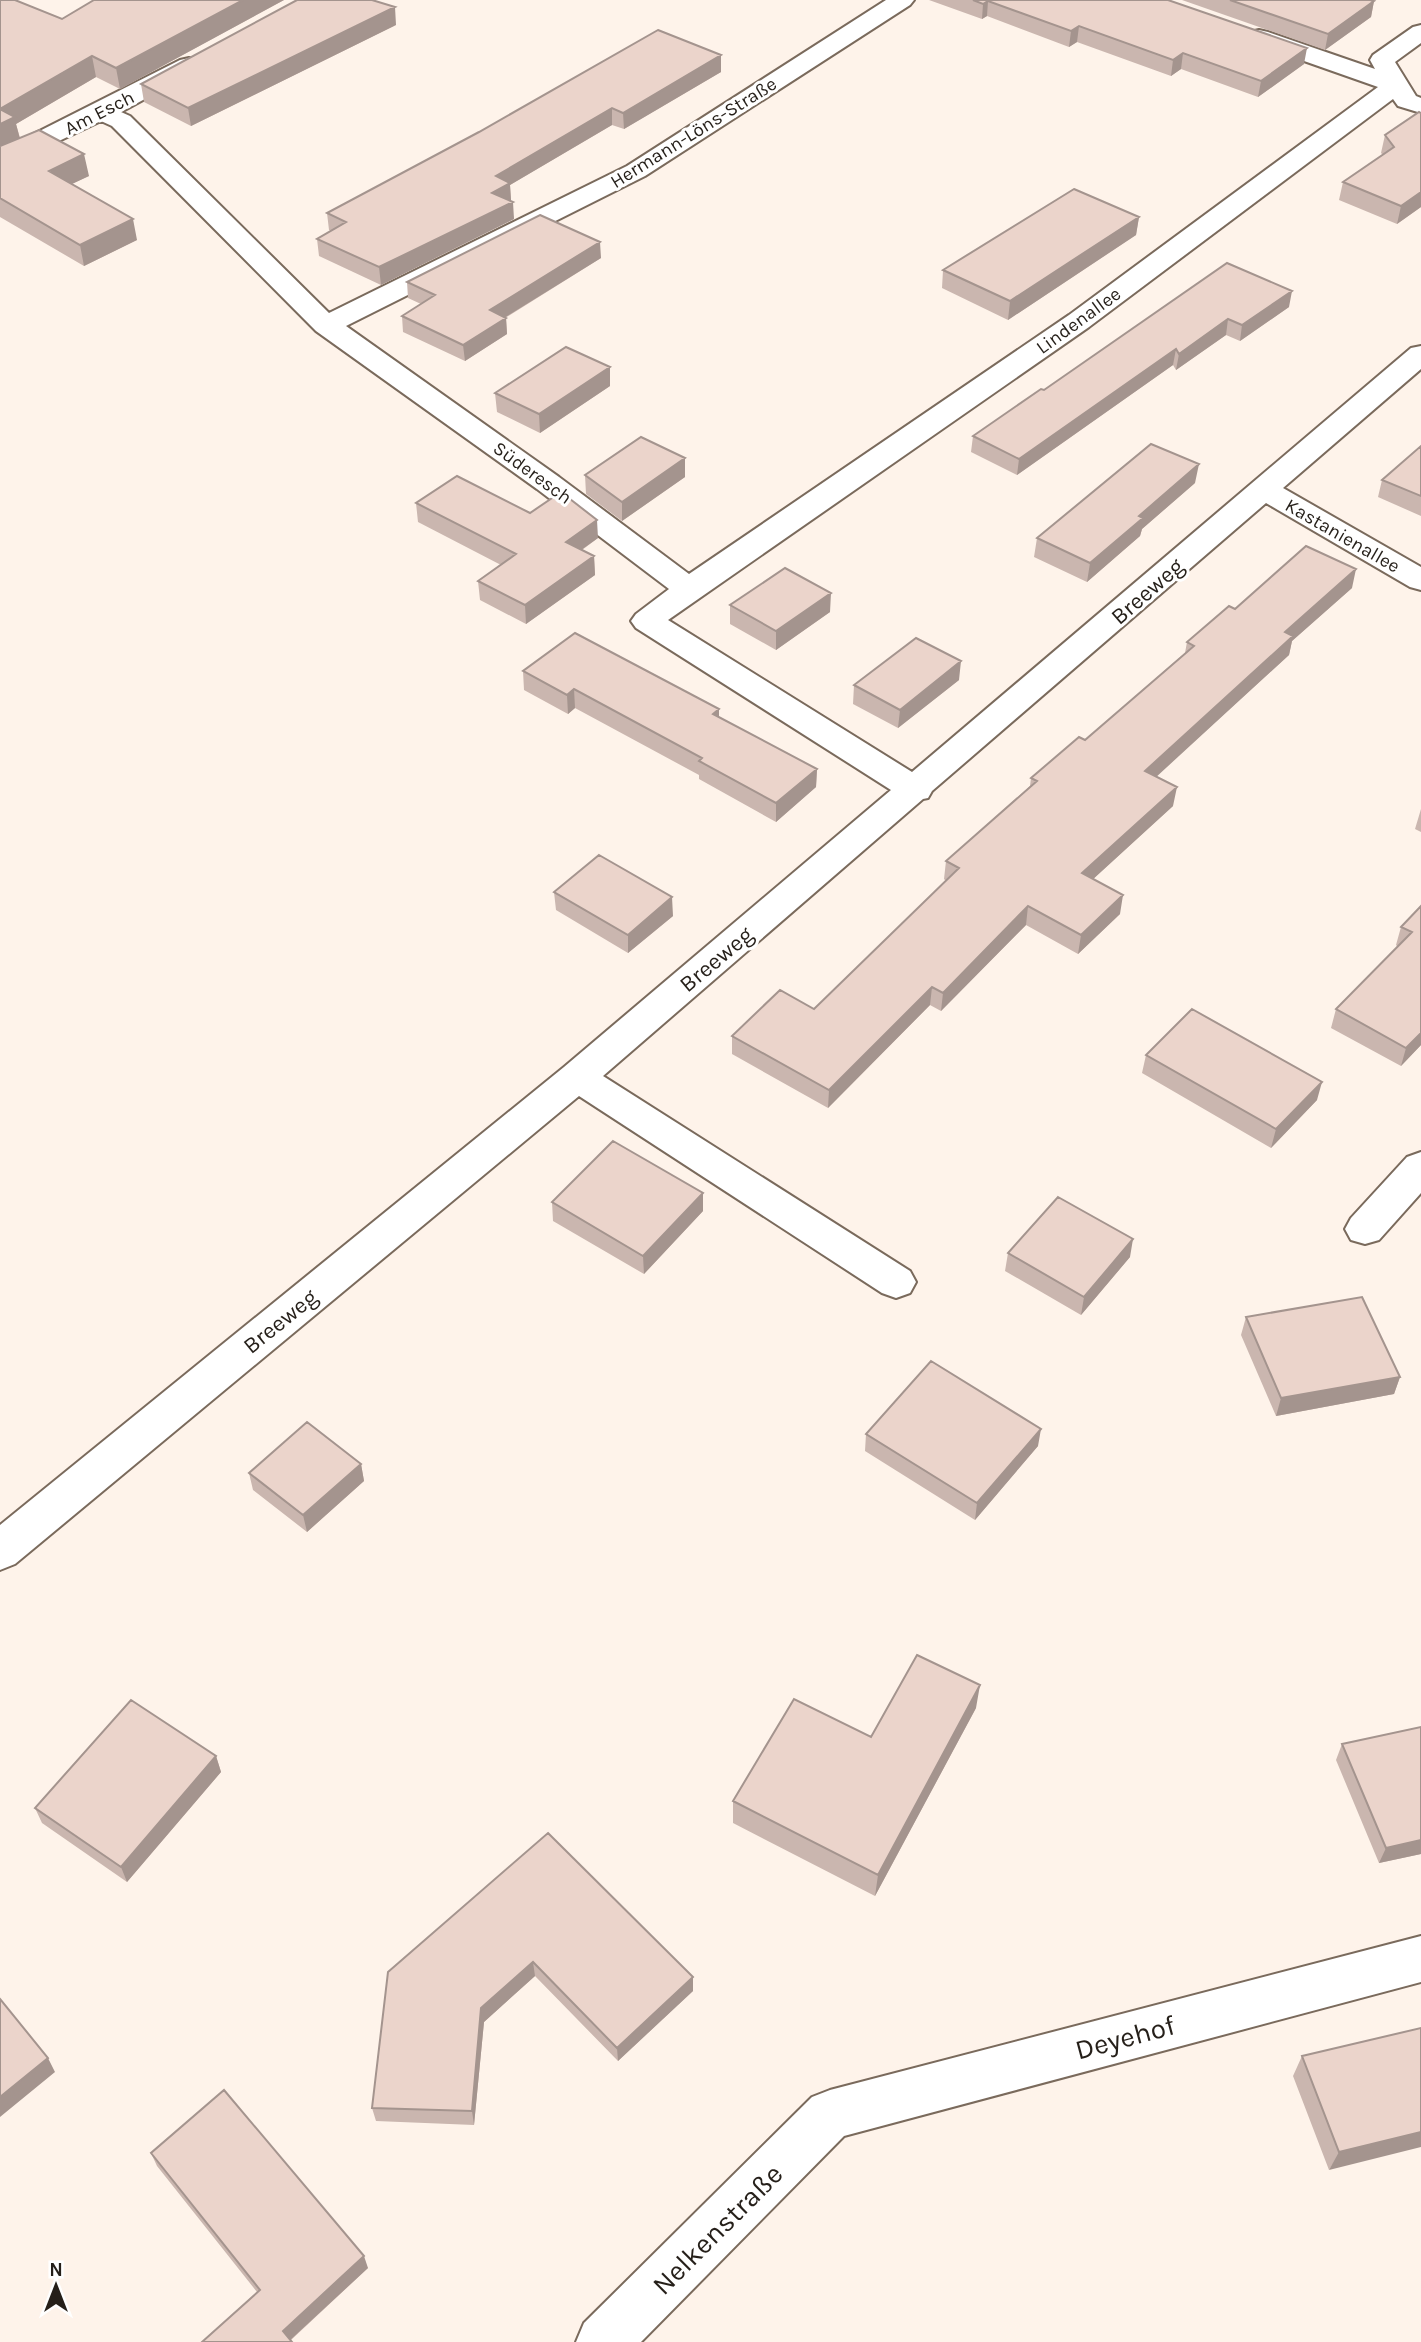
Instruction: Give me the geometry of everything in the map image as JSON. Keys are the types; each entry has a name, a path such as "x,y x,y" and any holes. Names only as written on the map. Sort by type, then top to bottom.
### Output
{"street":[{"name":"Hermann-Löns-Straße","path":"326,325 636,171 902,0"},
{"path":"1241,31 1396,85"},
{"path":"1421,32 1382,60 1407,101 1421,106"},
{"name":"Am Esch","path":"0,161 101,112 205,56"},
{"name":"Lindenallee","path":"689,589 1079,321 1396,85"},
{"name":"Süderesch","path":"101,112 121,121 326,325 548,483 689,589"},
{"name":"Breeweg","path":"0,1551 577,1077 916,790 1421,354"},
{"name":"Kastanienallee","path":"1265,490 1421,580"},
{"path":"689,589 648,621 916,790"},
{"path":"577,1077 896,1282"},
{"path":"1365,1229 1421,1167"},
{"name":"Deyehof","path":"830,2115 1421,1959"},
{"name":"Nelkenstraße","path":"603,2342 830,2115"}],"building":[{"path":"0,0 15,0 62,19 94,0 243,0 116,68 92,56 0,109"},
{"path":"297,0 372,0 395,7 188,108 141,84"},
{"path":"973,0 1168,0 1307,48 1261,81 1183,53 1173,60 1079,26 1071,31 988,1 983,4"},
{"path":"1230,0 1370,0 1374,1 1328,34"},
{"path":"658,30 721,55 623,113 612,108 496,176 510,183 492,193 513,202 379,267 317,239 346,222 327,213 479,132"},
{"path":"0,109 15,117 0,124"},
{"path":"1419,112 1421,192 1401,206 1343,182 1394,147 1385,135"},
{"path":"39,130 84,154 49,171 133,219 80,245 0,198 0,146"},
{"path":"1074,189 1139,217 1010,301 943,270"},
{"path":"540,215 600,242 490,310 506,318 463,345 402,316 435,295 407,282"},
{"path":"1227,263 1292,291 1242,325 1228,319 1179,354 1176,349 1019,459 973,436 1041,389 1044,390"},
{"path":"566,347 610,367 539,414 495,393"},
{"path":"641,437 685,458 622,502 585,475"},
{"path":"1151,444 1199,464 1139,516 1143,518 1090,563 1037,538"},
{"path":"1421,446 1421,496 1382,480"},
{"path":"457,476 530,513 561,492 597,520 566,542 594,556 525,605 478,581 516,554 416,503"},
{"path":"1306,546 1356,569 1285,632 1293,636 1145,771 1177,787 1082,873 1123,895 1081,935 1028,906 943,993 932,987 829,1090 732,1036 780,990 814,1009 959,868 946,861 1037,781 1031,778 1079,737 1085,740 1194,646 1187,642 1229,606 1235,609"},
{"path":"785,568 831,593 776,631 730,605"},
{"path":"575,633 719,709 713,714 817,769 776,803 699,761 702,758 574,689 567,695 523,671"},
{"path":"916,638 961,661 900,710 854,685"},
{"path":"599,855 672,897 628,935 554,892"},
{"path":"1421,906 1421,1033 1406,1048 1336,1009 1412,932 1401,927"},
{"path":"1192,1009 1322,1082 1276,1129 1146,1055"},
{"path":"613,1141 703,1193 643,1256 552,1202"},
{"path":"1058,1197 1133,1239 1084,1297 1008,1253"},
{"path":"1362,1297 1400,1377 1281,1398 1246,1317"},
{"path":"931,1361 1041,1429 977,1503 866,1434"},
{"path":"307,1422 361,1464 303,1515 249,1473"},
{"path":"917,1655 980,1685 878,1875 733,1801 794,1699 871,1737"},
{"path":"131,1700 216,1756 121,1867 35,1808"},
{"path":"1421,1727 1421,1840 1386,1848 1342,1744"},
{"path":"548,1833 693,1977 617,2048 533,1962 481,2008 472,2111 372,2108 388,1972"},
{"path":"0,1999 48,2058 0,2097"},
{"path":"1421,2028 1421,2132 1339,2152 1302,2056"},
{"path":"224,2090 364,2256 283,2331 292,2342 202,2342 260,2290 151,2153"}]}
